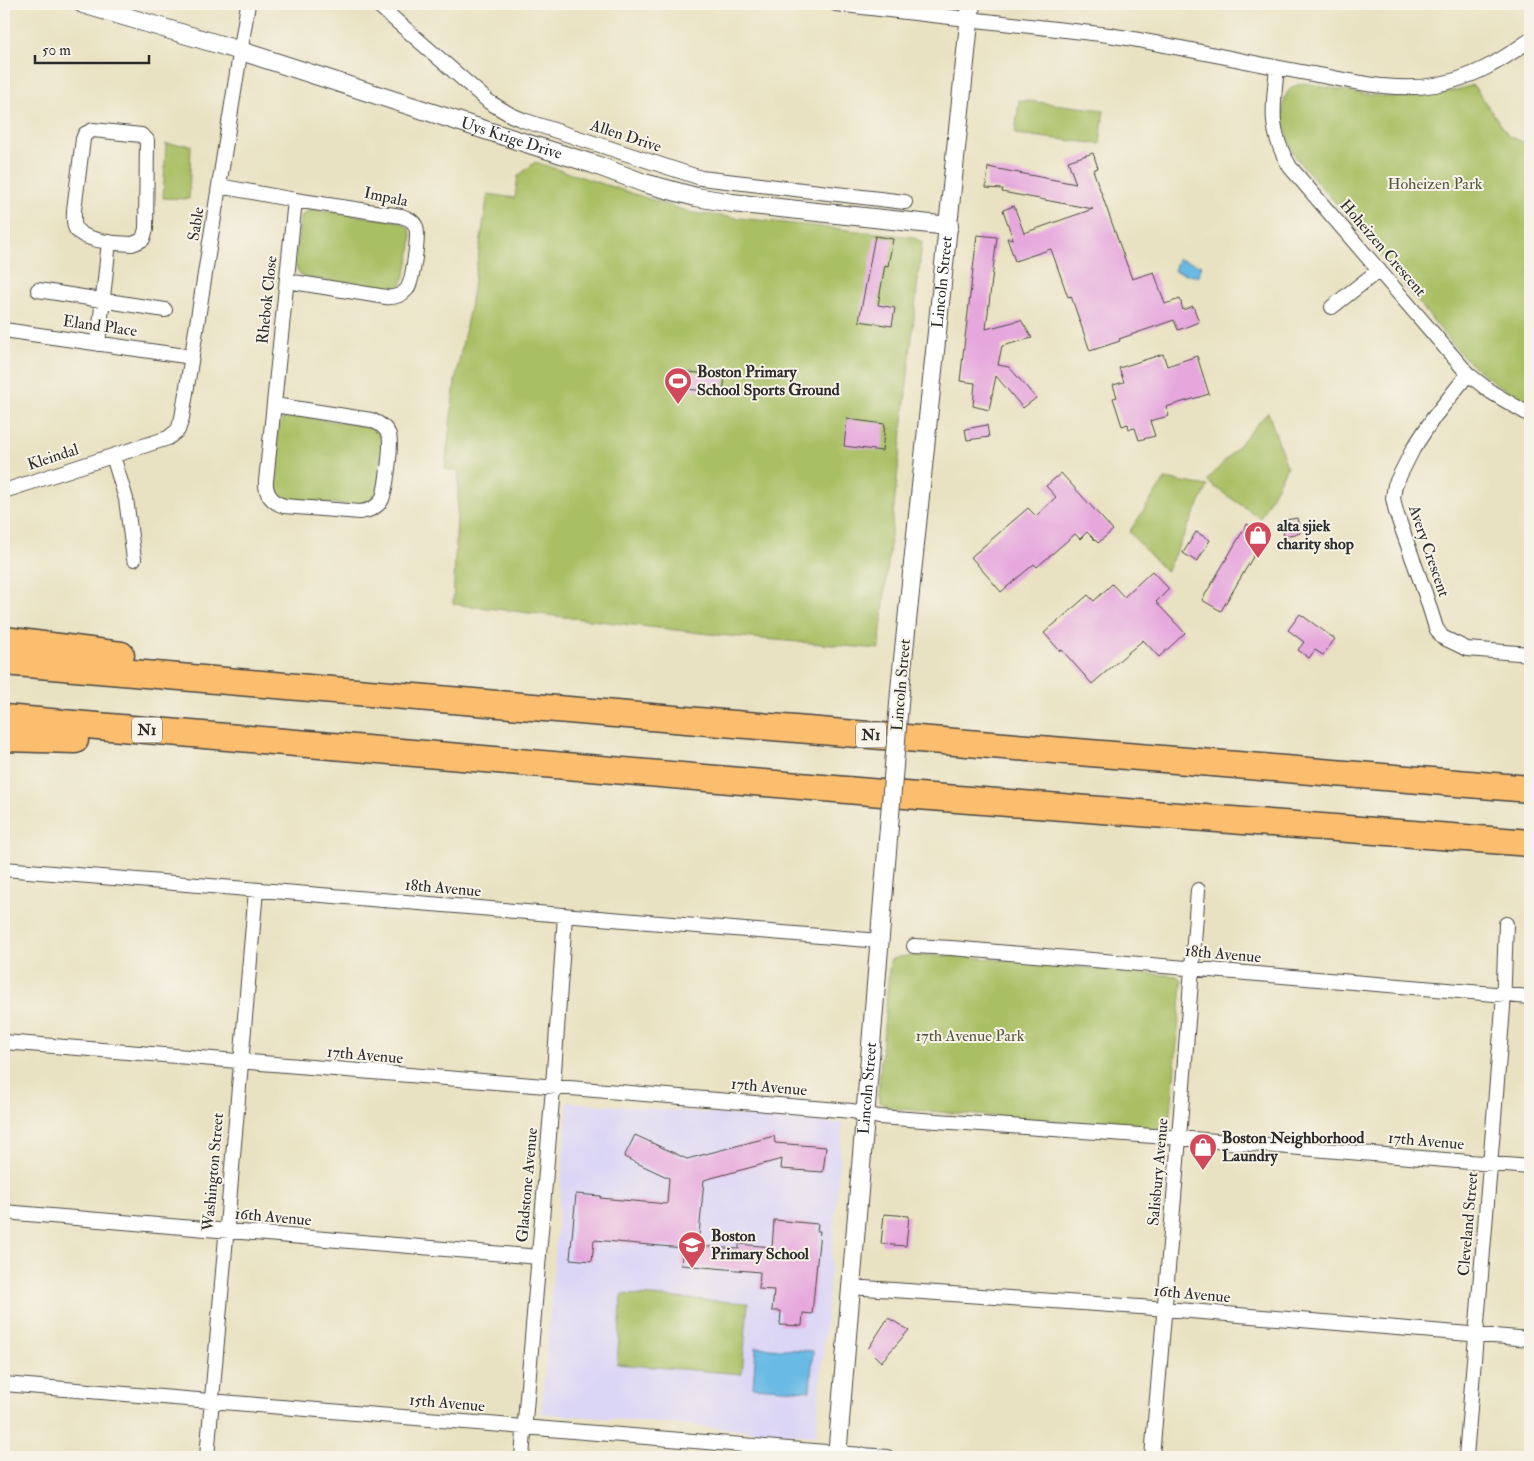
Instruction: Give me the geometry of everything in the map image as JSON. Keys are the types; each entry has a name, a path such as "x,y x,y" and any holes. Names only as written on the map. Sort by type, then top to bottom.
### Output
{"highway":[{"path":"4,640 144,659 213,680"},
{"name":"N1","path":"4,662 1530,789"},
{"name":"N1","path":"4,718 905,795 1530,844"},
{"path":"4,738 259,745 290,742"}],"street":[{"name":"Uys Krige Drive","path":"83,4 241,51 592,164 644,183 696,198 949,226"},
{"name":"Sable","path":"185,402 248,4"},
{"name":"Allen Drive","path":"377,4 489,102 511,116 700,178 905,202"},
{"path":"836,4 970,12 1146,41 1277,68 1380,86 1416,87 1450,82 1482,70 1508,56 1530,40"},
{"name":"Lincoln Street","path":"837,1455 901,679 970,12"},
{"name":"Hoheizen Crescent","path":"1277,68 1273,119 1275,133 1290,167 1468,374 1491,392 1530,414"},
{"path":"93,130 141,135 147,140 148,144 146,234 143,239 133,244 109,242 89,238 75,228 74,220 83,139 85,134 93,130"},
{"name":"Impala","path":"220,186 406,217 414,224 417,239 409,286 396,297 287,281"},
{"name":"Rhebok Close","path":"274,405 371,420 382,426 387,431 390,440 384,492 380,502 371,510 360,512 284,506 273,501 269,496 266,486 274,405 287,281 295,200"},
{"path":"98,344 109,242"},
{"path":"1332,307 1379,270"},
{"path":"38,290 165,310"},
{"name":"Eland Place","path":"4,330 192,357"},
{"name":"Avery Crescent","path":"1468,374 1434,417 1413,449 1395,485 1396,512 1436,628 1442,637 1467,649 1530,654"},
{"name":"Kleindal","path":"4,491 168,438 174,435 181,424 185,402"},
{"path":"112,456 126,499 134,559"},
{"name":"18th Avenue","path":"4,869 880,941"},
{"name":"Washington Street","path":"207,1457 256,890"},
{"name":"Salisbury Avenue","path":"1152,1457 1198,890"},
{"name":"Gladstone Avenue","path":"522,1457 565,916"},
{"name":"Cleveland Street","path":"1466,1457 1504,994 1506,924"},
{"name":"18th Avenue","path":"914,946 1530,997"},
{"name":"17th Avenue","path":"4,1042 852,1112 865,1115 1179,1138 1530,1167"},
{"name":"16th Avenue","path":"4,1212 539,1257"},
{"name":"16th Avenue","path":"850,1287 1163,1309 1530,1339"},
{"name":"15th Avenue","path":"4,1384 837,1455 887,1457"}],"shaded area":[{"name":"Boston Primary School","path":"568,1102 843,1124 816,1436 541,1413"}],"green space":[{"name":"Hoheizen Park","path":"1305,83 1349,92 1389,97 1429,95 1473,85 1509,136 1530,145 1530,402 1492,380 1458,351 1363,234 1296,158 1285,127 1283,103 1287,94 1294,87"},
{"path":"1019,100 1104,110 1100,144 1015,134"},
{"path":"166,144 191,145 189,199 163,198"},
{"name":"Boston Primary School Sports Ground","path":"535,162 693,213 913,237 922,242 879,649 718,635 453,604 459,471 445,469 455,381 470,307 488,194 515,198 518,176"},
{"path":"311,209 401,222 411,234 411,245 406,270 399,287 388,291 305,277 301,274 295,262 300,220 302,215"},
{"path":"1268,412 1287,467 1260,518 1207,481"},
{"path":"291,415 370,427 381,435 383,444 377,491 369,503 360,506 283,499 277,495 272,483 278,426 283,419"},
{"path":"1165,479 1208,486 1166,572 1129,532"},
{"name":"17th Avenue Park","path":"915,955 959,956 1177,976 1182,981 1182,985 1171,1111 1167,1122 1162,1126 1151,1129 889,1108 884,1106 880,1102 878,1095 890,960"},
{"path":"622,1294 748,1303 742,1374 617,1364"}],"water":[{"path":"1178,259 1201,265 1198,277 1174,271"},
{"path":"756,1347 813,1351 810,1391 753,1387"}],"building":[{"path":"1093,153 1098,168 1093,170 1132,279 1154,272 1165,304 1180,299 1183,310 1193,306 1199,322 1178,330 1174,320 1090,351 1071,296 1068,297 1051,249 1015,261 1007,238 1013,239 1003,210 1014,206 1024,233 1093,209 1002,192 1003,189 986,188 988,167 1076,184 1068,161"},
{"path":"977,235 997,237 986,329 1021,320 1032,338 1002,346 998,365 1009,367 1036,398 1023,408 996,376 989,410 973,406 975,383 960,381"},
{"path":"875,236 893,239 888,266 885,265 878,305 895,308 892,326 859,321"},
{"path":"1163,354 1167,366 1197,356 1209,394 1166,407 1169,416 1150,421 1155,436 1139,440 1135,428 1129,429 1128,424 1122,426 1113,398 1117,397 1113,385 1124,382 1119,368"},
{"path":"680,371 725,376 723,393 678,388"},
{"path":"847,419 885,424 882,451 844,446"},
{"path":"987,425 989,437 967,440 965,429"},
{"path":"1061,473 1113,530 1098,543 1087,532 1080,539 1075,534 1037,567 1034,564 1001,592 971,557 1028,508 1036,516 1056,497 1046,486"},
{"path":"1297,518 1300,533 1284,536 1281,521"},
{"path":"1247,524 1266,535 1221,611 1202,600"},
{"path":"1196,532 1210,540 1197,562 1183,553"},
{"path":"1152,571 1169,589 1156,602 1185,633 1159,657 1143,640 1092,684 1044,633 1088,595 1094,601 1112,584 1124,597"},
{"path":"1300,614 1335,639 1323,655 1315,650 1309,658 1298,650 1304,642 1288,630"},
{"path":"635,1135 687,1159 774,1136 775,1143 826,1147 823,1172 781,1169 782,1159 704,1180 698,1246 739,1249 739,1244 772,1247 774,1220 818,1224 817,1231 820,1231 812,1314 803,1313 802,1326 780,1325 781,1311 772,1311 774,1290 759,1289 760,1272 681,1265 683,1248 594,1240 592,1261 570,1259 576,1194 667,1204 669,1178 624,1157"},
{"path":"884,1214 909,1216 906,1246 881,1244"},
{"path":"888,1318 909,1330 881,1362 868,1349"}],"place":[{"name":"Boston Primary School Sports Ground","path":"678,405"},
{"name":"alta sjiek charity shop","path":"1258,559"},
{"name":"Boston Neighborhood Laundry","path":"1203,1171"},
{"name":"Boston Primary School","path":"692,1269"}]}
